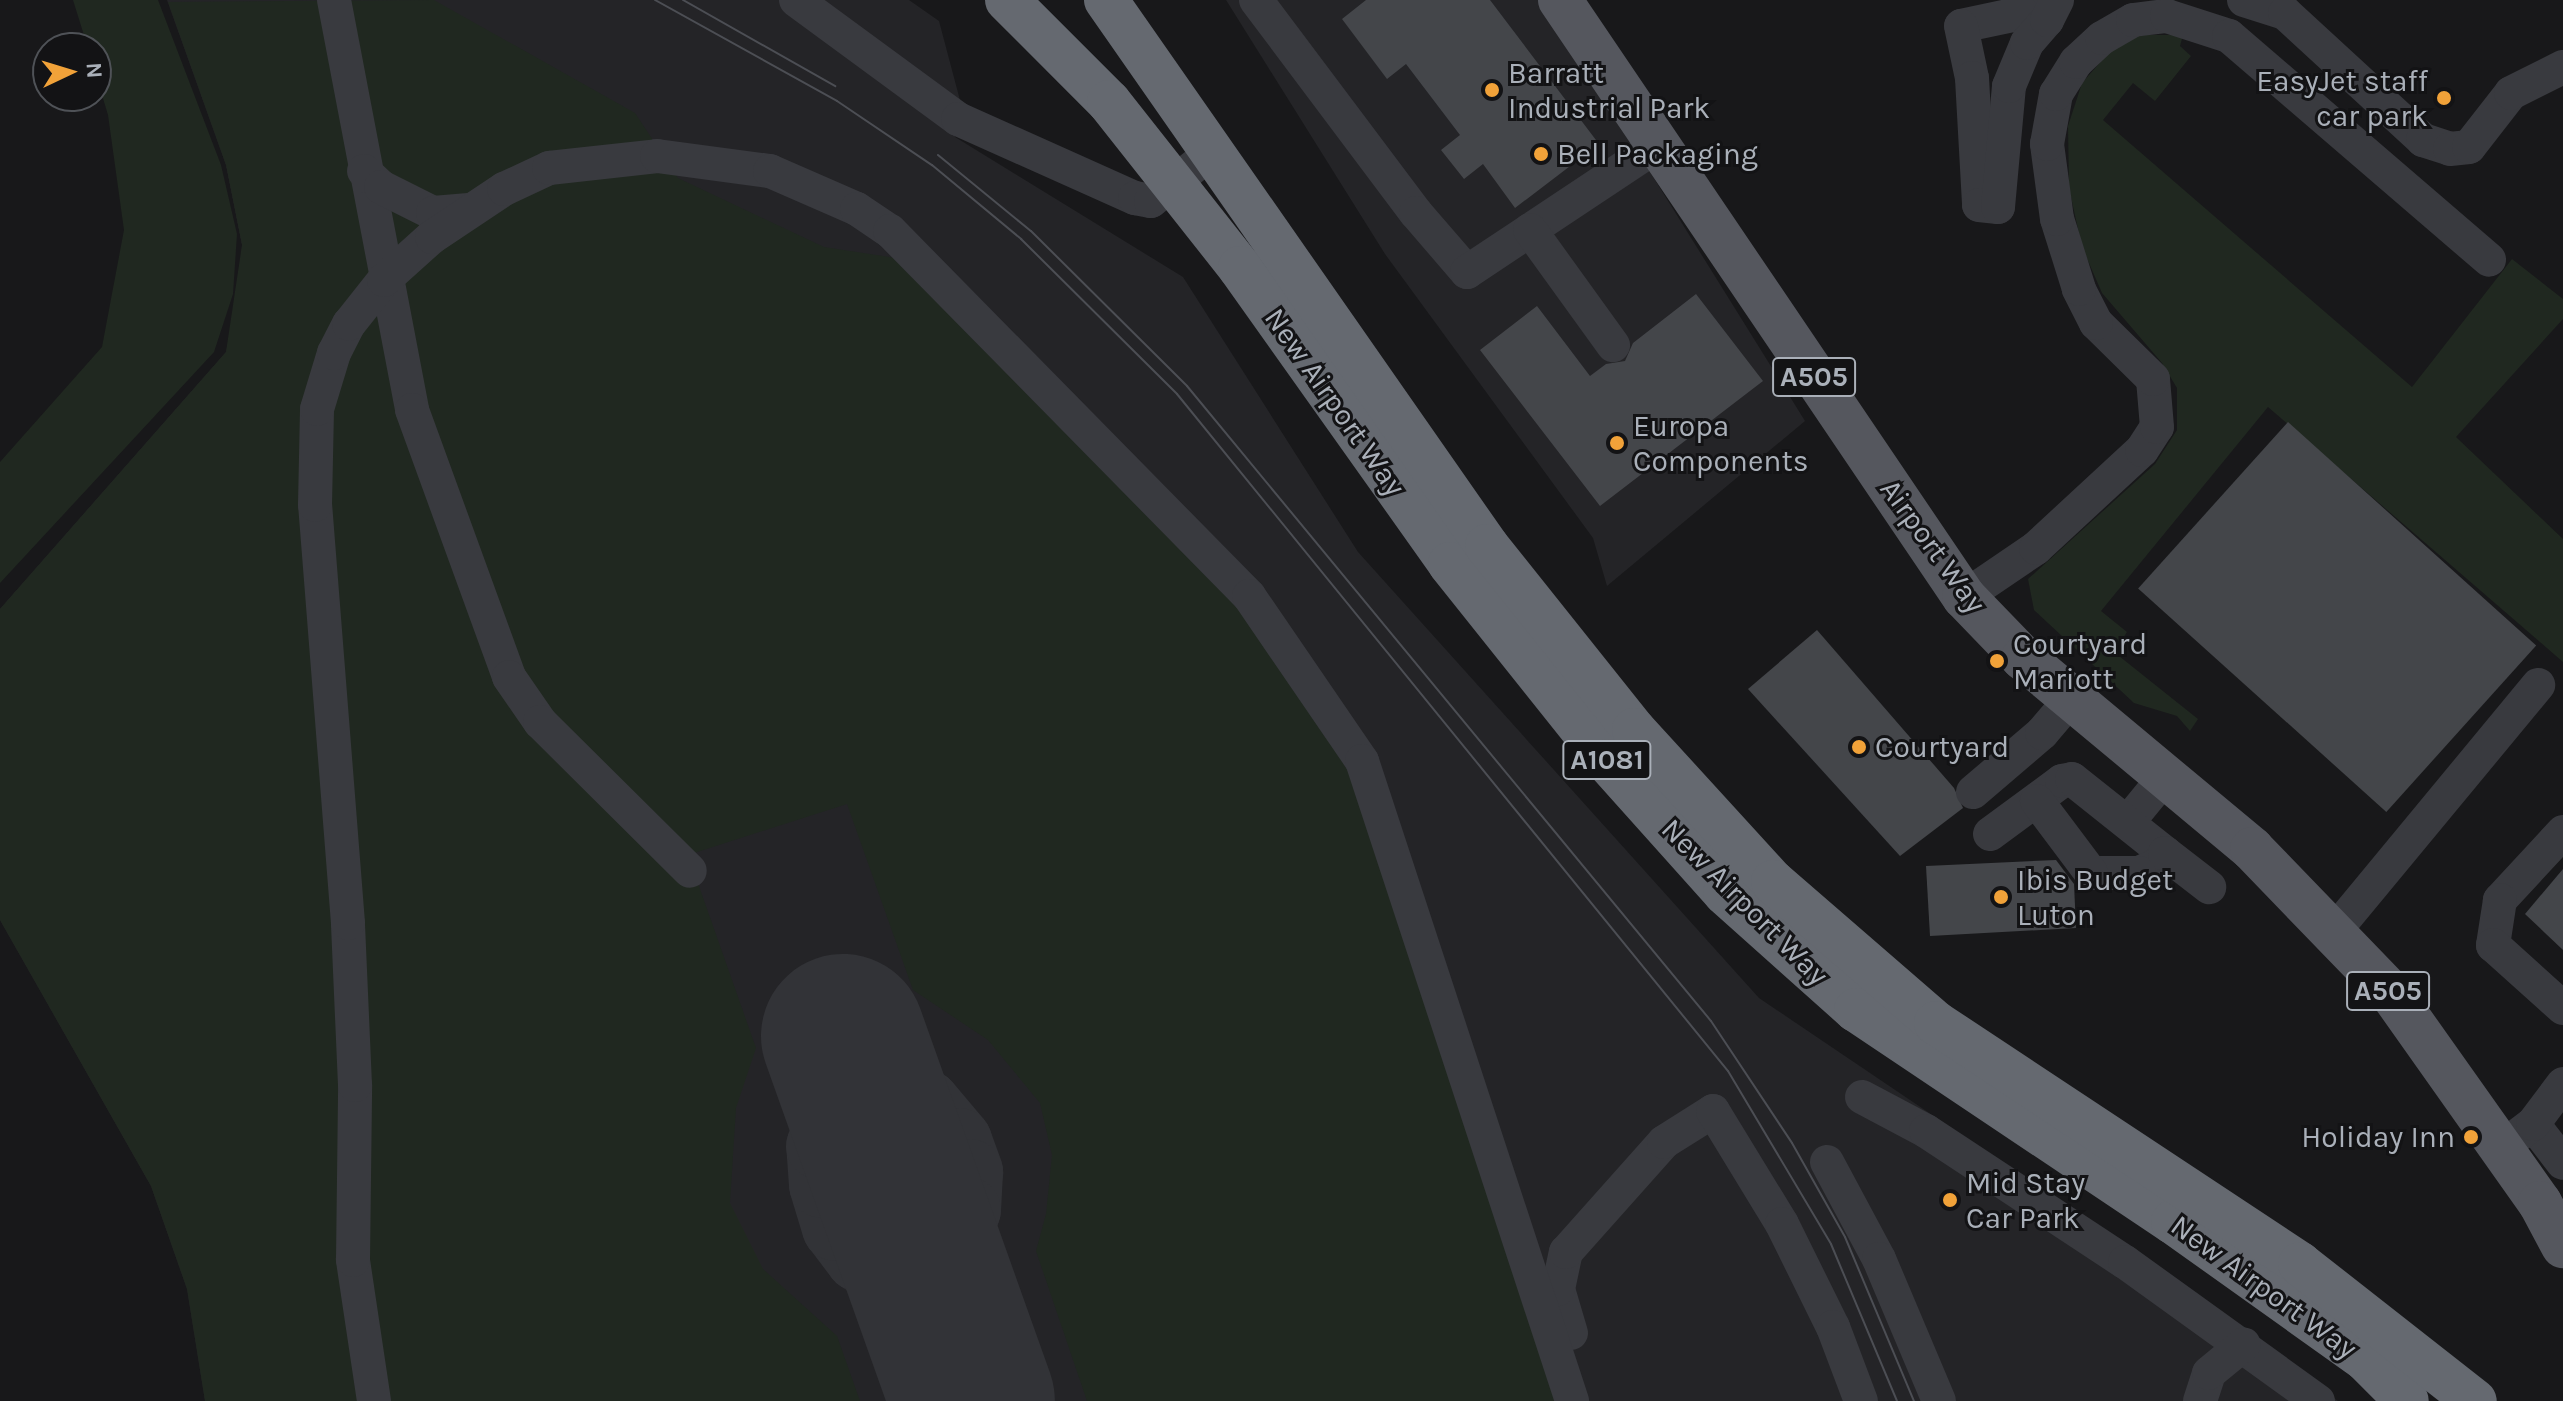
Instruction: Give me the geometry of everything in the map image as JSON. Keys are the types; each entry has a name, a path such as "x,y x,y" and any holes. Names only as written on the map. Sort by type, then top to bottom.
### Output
{"highway":[{"name":"New Airport Way","path":"1007,0 1109,102 1240,268 1450,564 1607,761 1725,893 1856,1010 2173,1222 2365,1359 2407,1401"},
{"name":"New Airport Way","path":"1106,0 1487,546 1634,730 1773,882 1936,1023 2300,1264 2475,1401"}],"main road":[{"name":"Airport Way","path":"1560,0 1655,147 1964,597 2071,699 2252,849 2392,994 2517,1136 2563,1246"}],"street":[{"path":"334,0 384,280 412,410 509,677 540,722 690,871"},
{"path":"796,0 958,119 1135,198 1151,201 1212,152"},
{"path":"1256,0 1416,213 1467,272 1655,147"},
{"path":"2244,0 2285,13 2423,140 2450,149 2469,147 2511,93 2563,67"},
{"path":"2052,10 2027,43 2009,86 1998,207 1979,205 1972,78 1961,26 2052,10"},
{"path":"1964,597 2036,548 2142,450 2157,427 2153,379 2096,323 2079,289 2057,219 2047,144 2056,94 2076,62 2102,38 2133,20 2167,16 2229,36 2489,260"},
{"path":"374,1401 353,1260 355,1085 348,923 313,470 317,409 334,353 384,280 469,210 549,168 657,156 770,171 857,209 890,231 1249,596 1362,761 1572,1401"},
{"path":"364,171 381,187 433,213 469,210"},
{"path":"1530,230 1613,345"},
{"path":"2333,933 2538,685"},
{"path":"1973,792 2042,733 2071,699"},
{"path":"2128,822 2164,778"},
{"path":"1990,834 2072,779 2209,887"},
{"path":"2037,801 2091,873 2139,873 2159,864 2165,853"},
{"path":"2563,832 2500,900 2493,945 2563,1008"},
{"path":"2563,1084 2517,1136 2563,1163"},
{"path":"1862,1097 1926,1131 2244,1344 2318,1401"},
{"path":"1595,1401 1558,1289 1559,1264 1623,1182 1664,1142 1713,1111 1795,1250 1833,1327 1861,1401"},
{"path":"1827,1162 1879,1259 1939,1401"},
{"path":"2200,1401 2209,1373 2244,1344"}],"shaded area":[{"path":"73,0 158,0 221,165 237,234 233,294 214,352 0,583 0,462 102,347 124,230 107,112 112,112 112,32 83,32"},
{"path":"167,0 909,0 939,21 961,104 955,137 1183,277 1358,552 1759,998 2036,1185 2338,1401 205,1401 187,1289 151,1186 0,920 0,609 226,352 238,299 242,245 226,165"},
{"path":"434,0 635,113 678,178 824,247 896,258 1248,616 1356,780 1564,1401 1087,1401 1036,1251 1046,1214 1052,1155 1040,1103 988,1040 913,990 847,804 688,855 756,1048 736,1108 730,1203 763,1269 837,1336 860,1401 205,1401 187,1289 151,1186 0,920 0,609 226,352 242,245 226,165 168,2"},
{"name":"Barratt Industrial Park","path":"1226,0 1543,0 1805,421 1607,586 1593,538 1385,254"},
{"path":"2137,35 2183,35 2180,46 2191,56 2155,101 2133,83 2103,120 2412,387 2512,259 2563,299 2563,319 2456,437 2563,539 2563,662 2268,407 2101,611 2127,632 2114,652 2198,719 2190,731 2177,716 2134,703 2034,610 2028,579 2155,464 2177,430 2177,388 2162,363 2102,293 2082,247 2069,188 2068,126 2082,83 2112,49"}],"building":[{"name":"Barratt Industrial Park","path":"1366,0 1490,0 1599,144 1515,208 1483,164 1464,179 1441,150 1460,135 1406,64 1387,79 1342,19"},
{"name":"Europa Components","path":"1696,294 1763,381 1600,506 1480,350 1537,306 1590,376 1606,364 1625,361 1633,343"},
{"path":"2288,422 2536,645 2386,812 2138,588"},
{"name":"Courtyard","path":"1817,630 1954,788 1963,808 1900,856 1748,689"},
{"name":"Ibis Budget Luton","path":"2056,860 2074,884 2076,928 1930,936 1926,866"},
{"path":"2563,869 2563,950 2525,914"}],"taxiway":[{"path":"859,1080 896,1086 927,1103 959,1141 970,1172 968,1210 949,1257 928,1275 892,1278 858,1258 835,1228 822,1185 819,1146 837,1100 859,1080"}],"runway":[{"path":"843,1036 973,1401"}],"tram line":[{"path":"655,0 837,101 932,165 1021,239 1177,394 1728,1071 1831,1244 1897,1401"},
{"path":"683,0 835,86"},
{"path":"938,155 1031,231 1187,386 1711,1021 1792,1143 1845,1237 1914,1401"}],"place":[{"name":"Barratt Industrial Park","path":"1492,90"},
{"name":"EasyJet staff car park","path":"2444,98"},
{"name":"Bell Packaging","path":"1541,154"},
{"name":"Europa Components","path":"1617,443"},
{"name":"Courtyard Mariott","path":"1997,661"},
{"name":"Courtyard","path":"1859,747"},
{"name":"Ibis Budget Luton","path":"2001,897"},
{"name":"Holiday Inn","path":"2471,1137"},
{"name":"Mid Stay Car Park","path":"1950,1200"}]}
